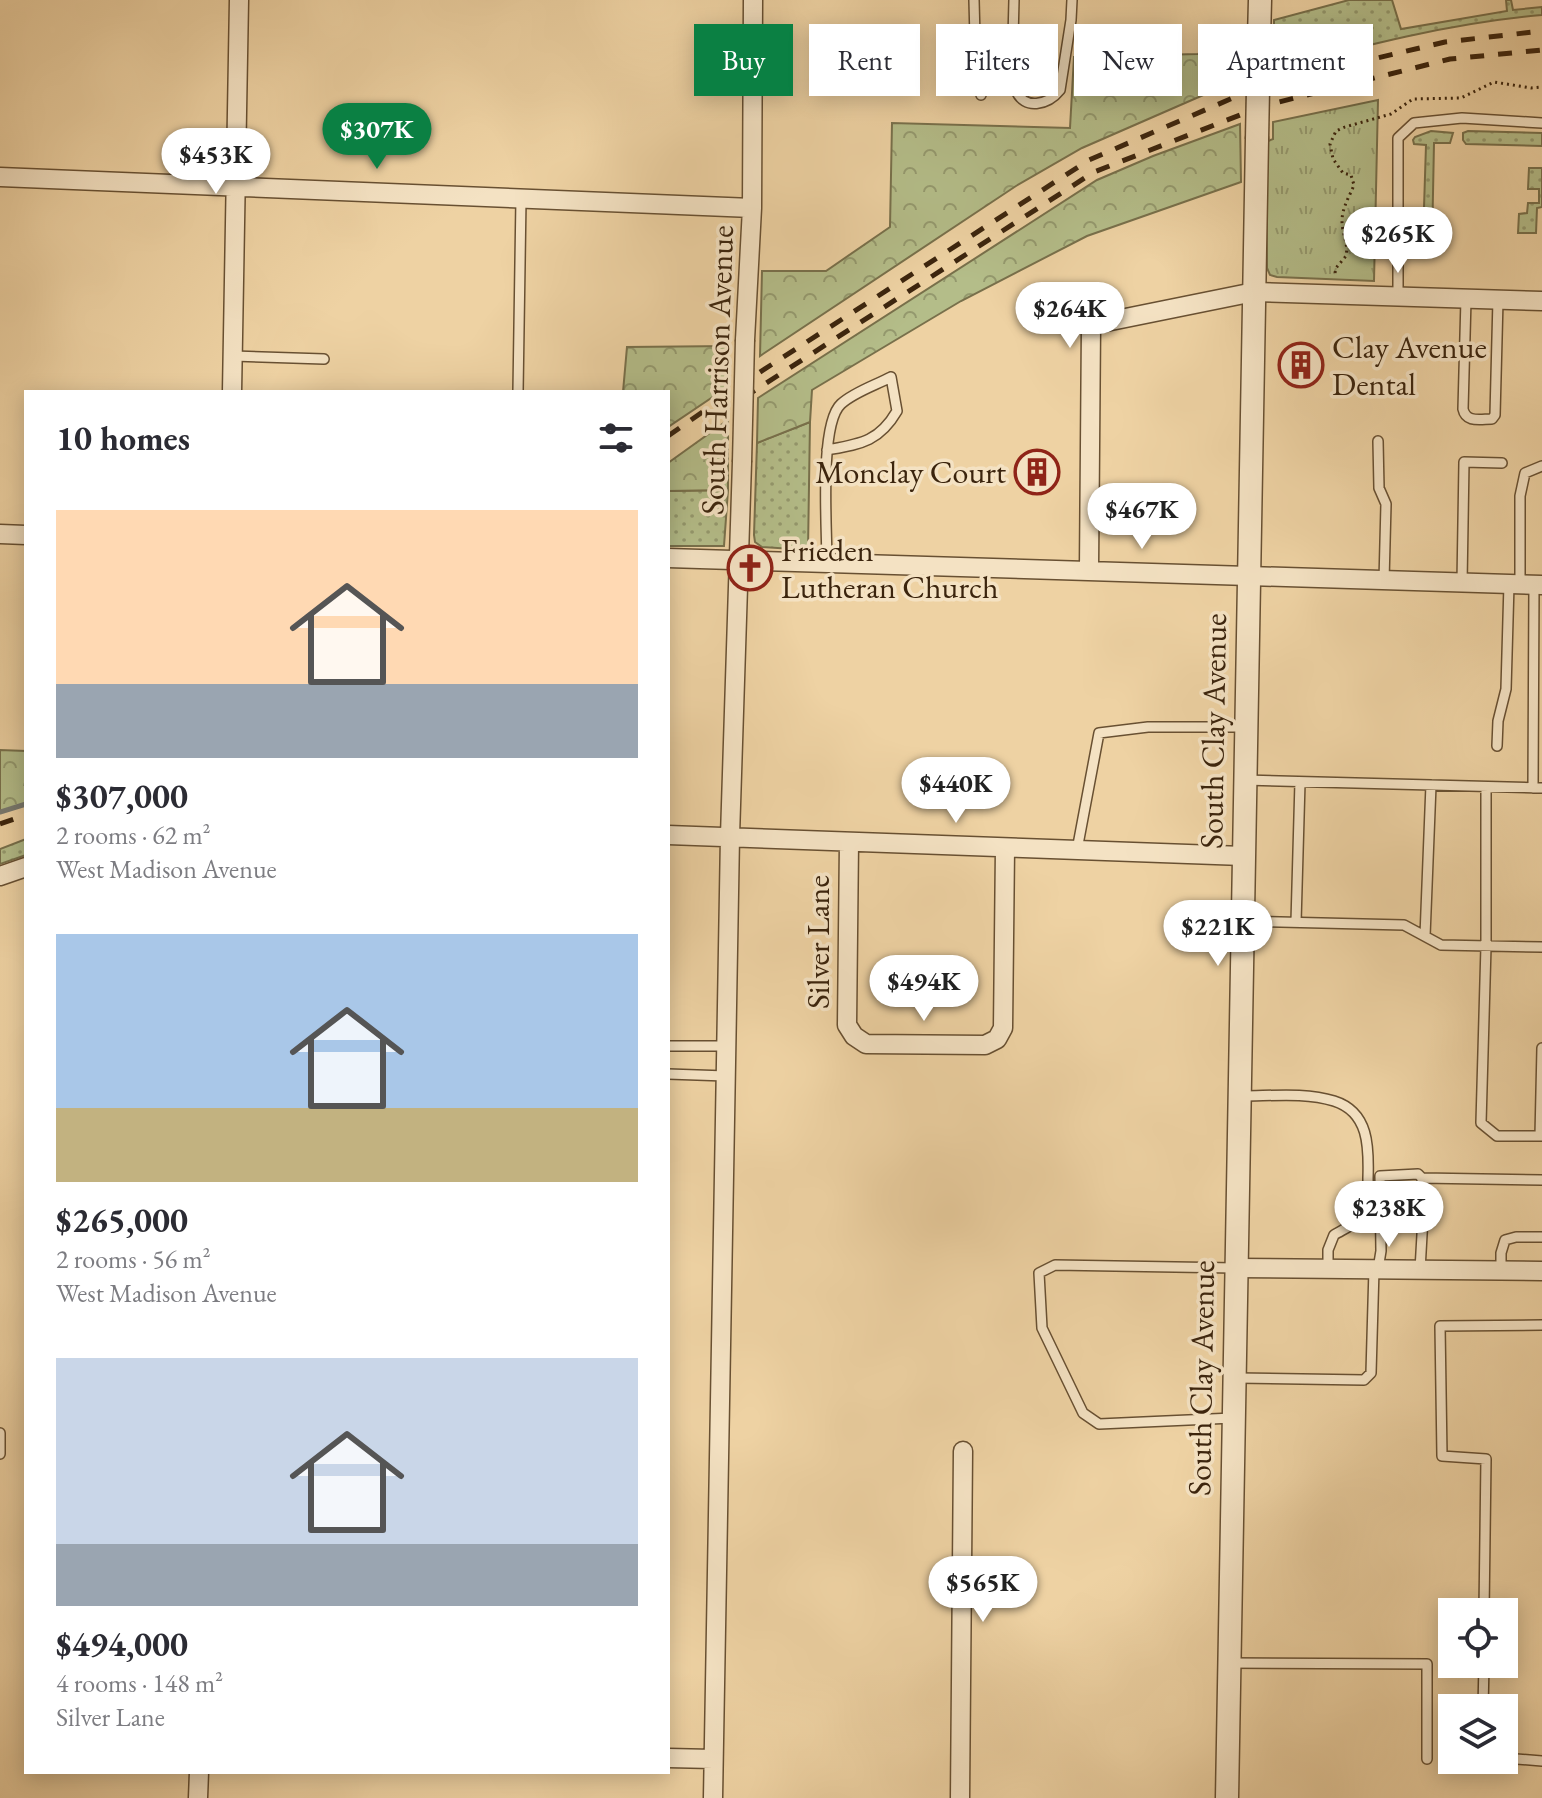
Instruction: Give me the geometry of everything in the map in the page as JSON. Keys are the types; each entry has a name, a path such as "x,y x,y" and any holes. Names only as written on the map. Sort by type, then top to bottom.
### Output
{"street":[{"path":"232,390 239,0"},
{"name":"South Harrison Avenue","path":"713,1798 730,836 752,208 753,0"},
{"name":"South Clay Avenue","path":"1227,1798 1247,577 1260,0"},
{"path":"0,177 752,208"},
{"path":"1089,569 1091,325 1254,292 1542,301"},
{"path":"0,534 24,535"},
{"path":"670,558 1526,585"},
{"path":"670,835 1243,856"},
{"name":"Silver Lane","path":"849,842 847,1025 854,1036 866,1044 985,1045 997,1039 1003,1028 1005,848"},
{"path":"0,876 24,868"},
{"path":"1235,1268 1542,1271"},
{"path":"960,1798 963,1451"},
{"path":"670,1758 713,1759"},
{"path":"198,1798 199,1774"}],"lane":[{"path":"974,0 975,24"},
{"path":"1014,0 1016,90 1026,104 1054,97 1060,90 1072,0"},
{"path":"1398,296 1398,138 1414,123 1462,118 1542,123"},
{"path":"518,390 521,199"},
{"path":"1466,299 1463,409 1464,416 1469,419 1492,419 1495,415 1498,300"},
{"path":"233,356 324,359"},
{"path":"827,450 863,444 887,428 897,411 891,377 841,404 830,421 827,450 827,563"},
{"path":"1378,441 1379,488 1386,504 1384,581"},
{"path":"1462,583 1464,462 1502,463"},
{"path":"1244,780 1537,788 1520,496 1525,473 1542,466"},
{"path":"1497,746 1498,721 1526,585"},
{"path":"1077,850 1099,733 1148,727 1245,727"},
{"path":"1296,922 1300,782"},
{"path":"1425,936 1431,785"},
{"path":"1486,787 1481,1123 1497,1136 1541,1136 1542,1048"},
{"path":"1242,921 1404,925 1441,945 1542,947"},
{"path":"670,1046 726,1046"},
{"path":"670,1074 726,1076"},
{"path":"1238,1096 1308,1097 1334,1101 1356,1115 1363,1126 1369,1153 1366,1209 1352,1225 1334,1235 1328,1250 1328,1269"},
{"path":"1233,1378 1364,1380 1371,1373 1376,1269 1381,1251 1380,1176 1418,1174 1422,1178 1542,1180"},
{"path":"1420,1270 1422,1178"},
{"path":"1501,1271 1505,1240 1542,1237"},
{"path":"1233,1418 1099,1424 1083,1413 1042,1328 1039,1273 1055,1265 1235,1268"},
{"path":"1484,1598 1486,1459 1442,1456 1440,1326 1542,1325"},
{"path":"0,1433 0,1454"},
{"path":"1229,1663 1427,1664 1427,1759"},
{"path":"1518,1759 1542,1761"}],"green space":[{"path":"1349,0 1392,0 1401,29 1507,11 1506,0 1511,0 1513,10 1542,7 1542,15 1440,30 1373,44 1373,24 1274,24 1274,20"},
{"path":"1182,54 1198,54 1198,96 1201,96 1082,148 1016,186 760,356 762,271 826,271 890,227 892,123 1070,128 1074,57 1074,96 1182,96"},
{"path":"1378,100 1374,281 1270,275 1267,268 1266,142 1273,139 1273,122"},
{"path":"1240,124 1241,182 1087,236 961,301 812,390 810,422 757,443 758,398 1097,180"},
{"path":"1431,131 1453,133 1450,143 1434,143 1432,244 1423,239 1426,145 1414,144 1413,140"},
{"path":"1463,133 1542,133 1542,146 1466,144"},
{"path":"1529,168 1542,168 1542,207 1537,208 1536,233 1518,233 1519,214 1527,213 1528,203 1539,203 1539,189 1528,189"},
{"path":"729,346 729,386 670,426 670,390 623,390 627,347"},
{"path":"728,420 728,490 670,491 670,462"},
{"path":"810,422 808,550 762,547 755,542 754,535 757,443"},
{"path":"728,490 724,546 670,546 670,491"},
{"path":"0,750 24,751 24,804 0,813"},
{"path":"24,840 24,856 0,864 0,849"}],"waterway":[{"path":"0,812 24,805"}],"railway":[{"path":"670,435 757,374 1089,160 1263,85 1445,42 1542,31"},
{"path":"743,398 1094,172 1263,106 1450,59 1542,50"},
{"path":"0,824 24,816"}],"place":[{"name":"Clay Avenue Dental","path":"1301,365"},
{"name":"Monclay Court","path":"1037,472"},
{"name":"Frieden Lutheran Church","path":"750,568"}]}
